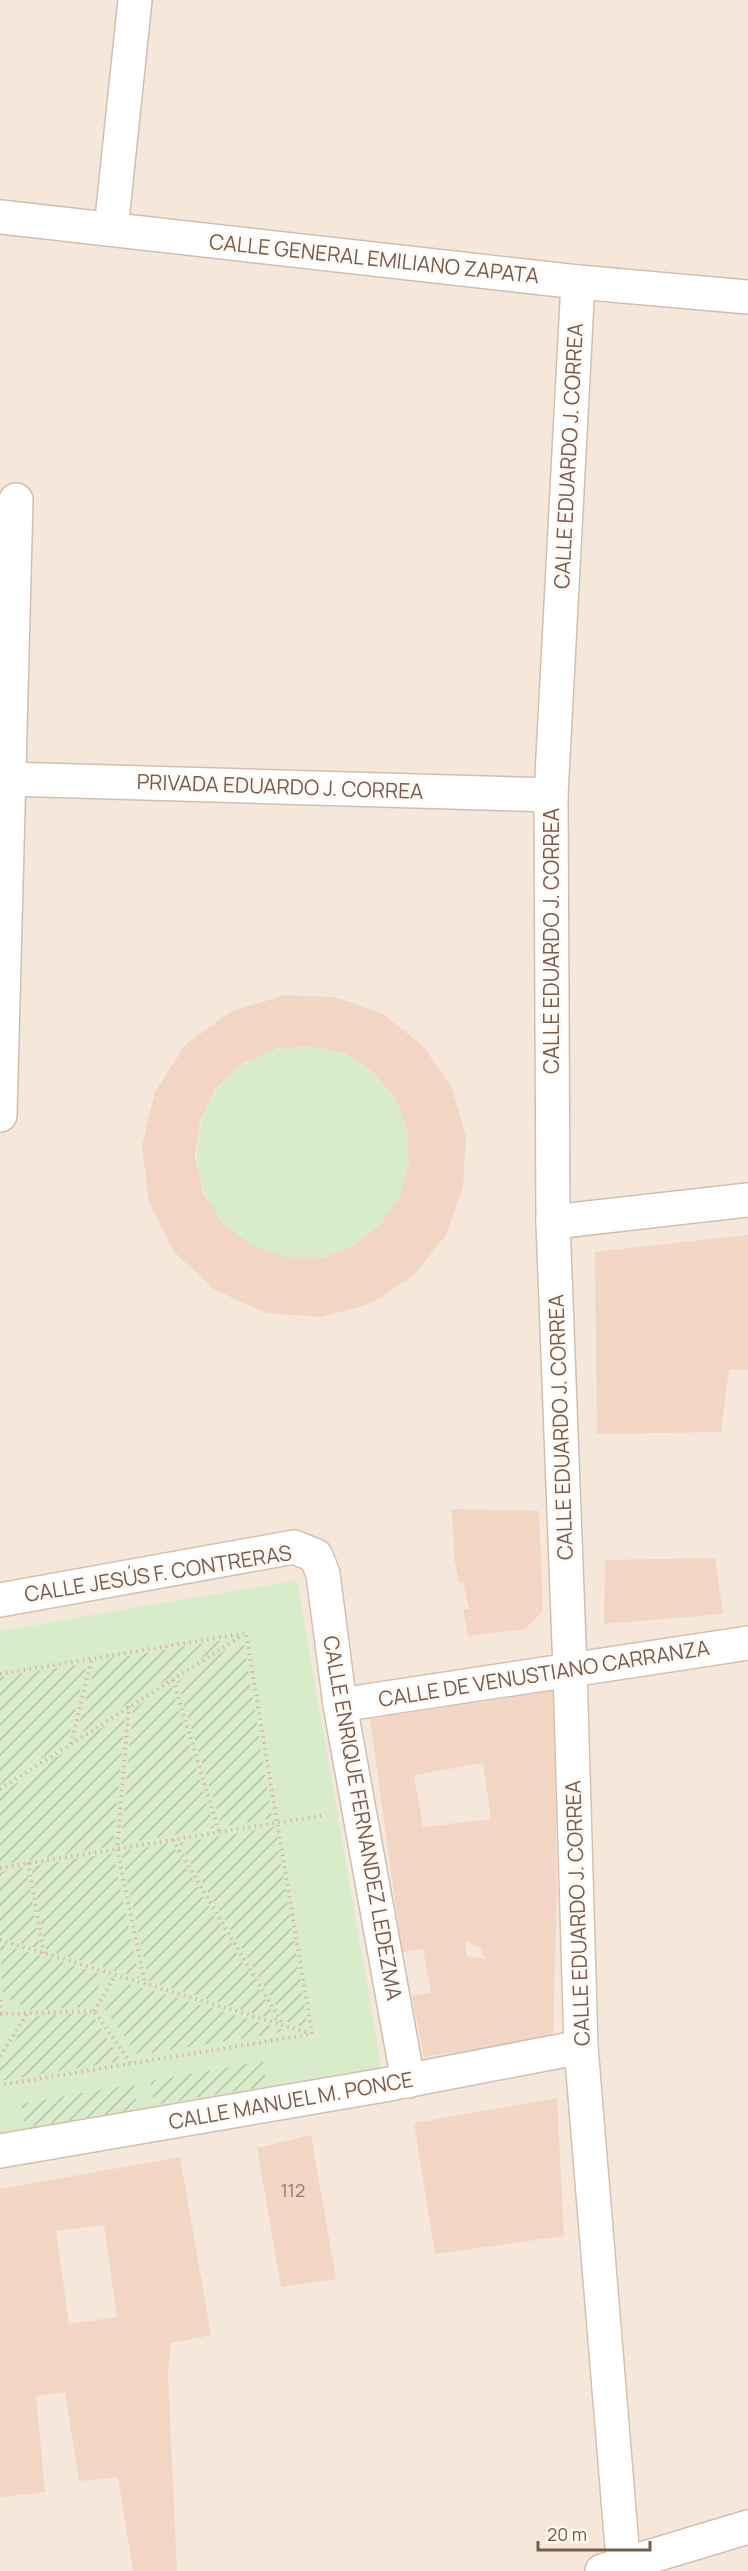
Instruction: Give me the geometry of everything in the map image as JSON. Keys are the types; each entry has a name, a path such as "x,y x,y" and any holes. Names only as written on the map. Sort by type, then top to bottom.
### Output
{"street":[{"path":"111,229 135,0"},
{"name":"CALLE GENERAL EMILIANO ZAPATA","path":"0,217 578,282 748,297"},
{"name":"CALLE EDUARDO J. CORREA","path":"578,282 551,795 553,1222 570,1670 581,2048 616,2568"},
{"path":"0,1115 15,500"},
{"name":"PRIVADA EDUARDO J. CORREA","path":"9,779 551,795"},
{"path":"553,1222 748,1200"},
{"name":"CALLE JESÚS F. CONTRERAS","path":"0,1600 294,1548 316,1556"},
{"name":"CALLE ENRIQUE FERNANDEZ LEDEZMA","path":"316,1556 323,1574 340,1705 408,2081"},
{"name":"CALLE DE VENUSTIANO CARRANZA","path":"340,1705 748,1643"},
{"name":"CALLE MANUEL M. PONCE","path":"0,2151 408,2081 581,2048"},
{"path":"616,2568 748,2527"}],"path":[{"path":"0,1674 246,1633"},
{"path":"0,1789 246,1633"},
{"path":"246,1633 312,2034"},
{"path":"71,1744 92,1658"},
{"path":"173,1680 219,1832"},
{"path":"129,1706 117,1849 145,1984"},
{"path":"0,1868 358,1809"},
{"path":"173,1840 284,2026"},
{"path":"28,1863 44,1954"},
{"path":"0,1940 312,2034"},
{"path":"94,2011 115,1975"},
{"path":"0,2000 0,2014 94,2011"},
{"path":"94,2011 130,2063"},
{"path":"0,2056 28,2013"},
{"path":"0,2085 312,2034"}],"shaded area":[{"path":"0,0 748,0 748,2571 0,2571"}],"green space":[{"path":"303,1046 324,1048 344,1054 362,1064 378,1077 391,1093 401,1111 407,1131 409,1152 407,1173 401,1193 391,1211 378,1227 362,1240 344,1250 324,1256 303,1258 282,1256 262,1250 244,1240 228,1227 215,1211 205,1193 199,1173 197,1152 199,1131 205,1111 215,1093 228,1077 244,1064 262,1054 282,1048"},
{"path":"297,1580 382,2071 0,2136 0,1631"},
{"path":"232,1639 76,1736 96,1661"},
{"path":"243,1639 272,1818 222,1827 177,1682"},
{"path":"87,1663 67,1742 0,1785 0,1677"},
{"path":"171,1685 214,1828 121,1844 133,1709"},
{"path":"125,1713 113,1846 0,1865 0,1794"},
{"path":"275,1827 308,2029 285,2021 179,1843"},
{"path":"171,1843 278,2021 149,1981 121,1852"},
{"path":"113,1853 139,1978 46,1950 31,1866"},
{"path":"26,1867 40,1949 0,1937 0,1872"},
{"path":"0,1944 105,1975 87,2007 29,2010 3,1996"},
{"path":"122,1982 288,2031 138,2055 105,2010"},
{"path":"91,2013 121,2061 0,2081 0,2065 30,2016"},
{"path":"263,2061 267,2086 154,2105 150,2081"},
{"path":"134,2084 138,2109 25,2128 21,2104"}],"building":[{"path":"284,995 335,997 383,1014 423,1046 452,1088 466,1136 463,1187 446,1235 414,1275 372,1303 322,1317 266,1313 215,1290 174,1252 149,1202 142,1146 155,1092 185,1045 230,1012","holes":["310,1046 344,1053 372,1071 395,1097 407,1129 409,1163 400,1195 382,1223 355,1245 323,1257 286,1257 251,1245 223,1223 203,1192 195,1156 200,1121 216,1088 243,1063 277,1048"]},
{"path":"748,1235 748,1370 729,1369 721,1432 597,1434 595,1252"},
{"path":"452,1509 539,1511 543,1611 525,1629 468,1636 463,1609 469,1609 463,1582 459,1583 454,1557"},
{"path":"715,1558 723,1614 604,1624 605,1560"},
{"path":"554,1691 557,1896 553,2036 424,2057 412,1996 431,1992 423,1949 402,1952 370,1719","holes":["483,1763 491,1819 423,1827 414,1775","465,1941 479,1947 487,1959 467,1956"]},
{"path":"557,2098 564,2236 435,2254 414,2123"},
{"path":"311,2135 336,2279 281,2287 257,2148"},
{"path":"180,2157 211,2335 171,2343 168,2374 177,2571 133,2571 118,2477 79,2481 65,2392 36,2396 45,2492 0,2497 0,2189","holes":["104,2225 117,2317 69,2324 56,2231"]}]}
